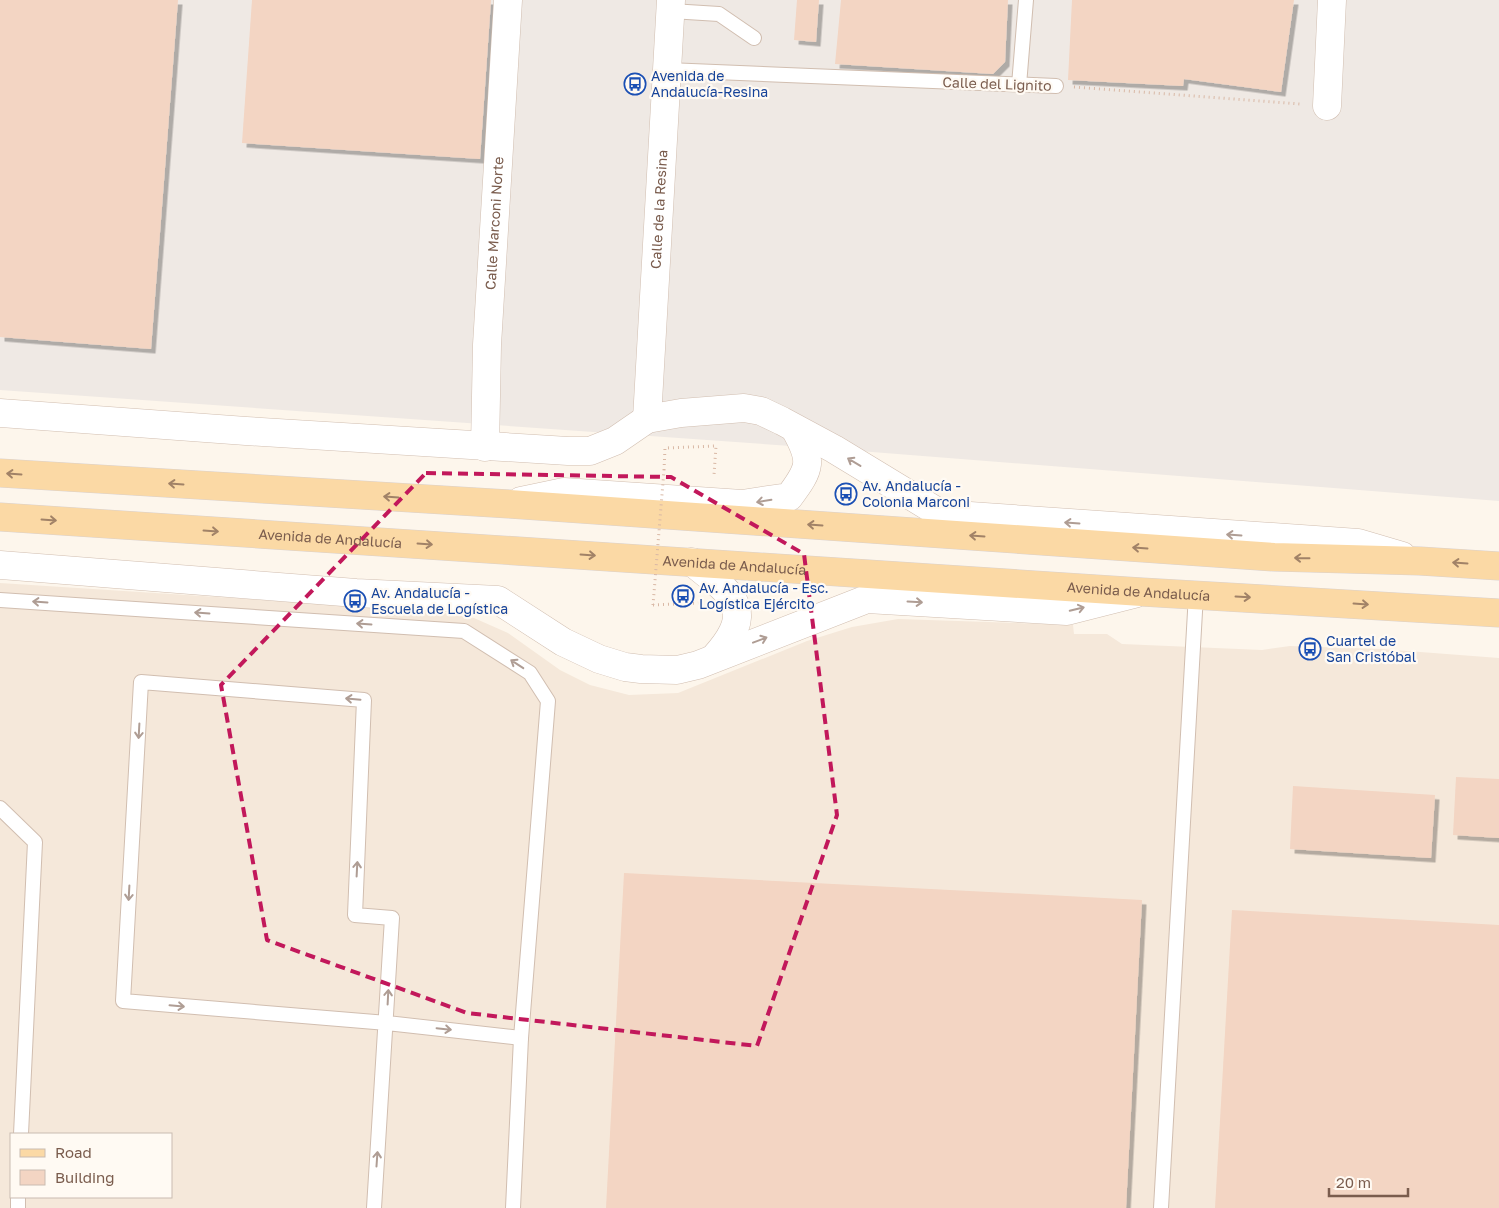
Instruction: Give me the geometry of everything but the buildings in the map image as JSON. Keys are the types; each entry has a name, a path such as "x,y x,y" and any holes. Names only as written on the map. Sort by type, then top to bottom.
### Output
{"main road":[{"path":"0,473 509,504 1274,557 1420,561 1499,566"},
{"name":"Avenida de Andalucía","path":"0,517 1142,592 1499,613"}],"street":[{"name":"Calle Marconi Norte","path":"484,447 487,345 508,0"},
{"path":"1327,106 1332,0"},
{"name":"Calle de la Resina","path":"647,419 671,6"},
{"path":"0,413 246,432 568,451 590,450 615,441 647,419 681,413 744,408 761,412 782,421 834,449 941,514 1358,544 1420,561"},
{"path":"509,504 564,492 742,504 789,497 806,469 808,458 806,447 795,429"},
{"path":"692,562 721,585 730,594 735,604 737,616 735,630 728,642 715,657"},
{"path":"0,565 356,592 498,600 563,642 599,659 641,670 677,670 698,665 867,599 1068,611 1142,592"}],"lane":[{"path":"1019,85 1026,0"},
{"path":"671,6 719,14 754,38"},
{"name":"Calle del Lignito","path":"667,70 1056,86"},
{"path":"1161,1208 1196,594"},
{"path":"0,600 464,630 530,673 548,700 521,1038 513,1208"},
{"path":"374,1208 387,1023 392,918 355,915 364,700 141,682 123,1002 387,1023 521,1038"},
{"path":"0,808 35,842 21,1133"}],"path":[{"name":"Calle del Lignito","path":"1056,86 1327,106"},
{"path":"707,603 653,606 665,448 716,446 714,480"}],"highlighted area":[{"path":"426,473 671,477 804,554 837,815 757,1046 467,1013 267,940 221,685"}],"shaded area":[{"path":"0,0 1499,0 1499,501 834,449 0,390"},
{"path":"0,583 433,611 474,618 508,633 560,670 590,685 629,695 678,693 807,641 852,627 898,619 1073,625 1074,634 1107,634 1122,644 1262,650 1290,646 1381,649 1499,658 1499,1208 0,1208"}],"place":[{"name":"Avenida de Andalucía-Resina","path":"635,84"},
{"name":"Av. Andalucía - Colonia Marconi","path":"846,494"},
{"name":"Av. Andalucía - Esc. Logística Ejército","path":"683,596"},
{"name":"Av. Andalucía - Escuela de Logística","path":"355,601"},
{"name":"Cuartel de San Cristóbal","path":"1310,649"}]}
